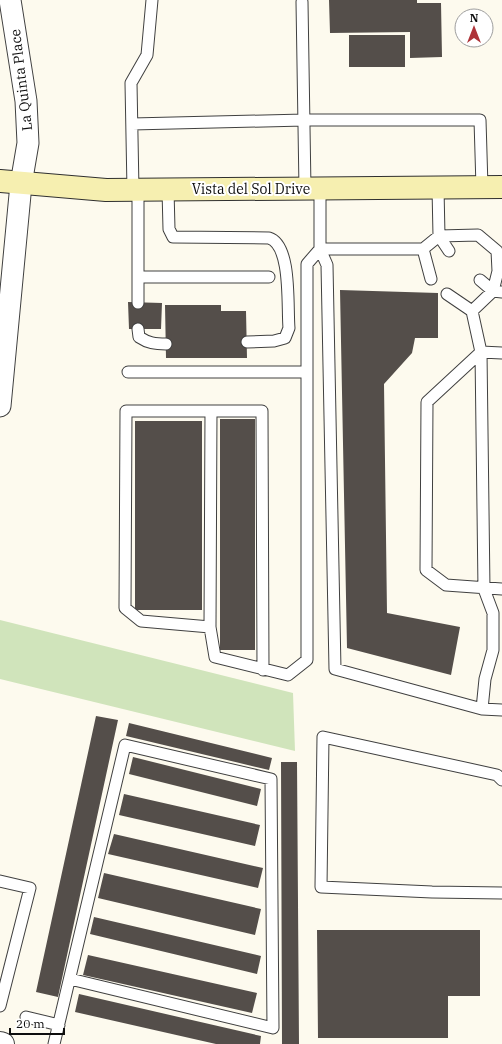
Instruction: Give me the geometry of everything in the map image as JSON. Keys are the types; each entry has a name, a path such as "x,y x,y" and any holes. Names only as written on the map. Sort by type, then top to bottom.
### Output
{"main road":[{"name":"Vista del Sol Drive","path":"10,182 106,190 492,187"}],"street":[{"name":"La Quinta Place","path":"0,406 10,182 28,143 26,101 10,0"}],"lane":[{"path":"138,303 139,277 131,83 147,55 152,0"},
{"path":"302,2 304,120 320,249 328,265 335,669 482,708 502,710"},
{"path":"132,124 304,120 480,120 492,187"},
{"path":"438,188 439,236 449,251"},
{"path":"168,190 169,229 173,237 269,238 276,240 280,247 286,266 289,328 285,338 274,341 247,342"},
{"path":"211,411 210,627 214,657 288,676 307,660 307,264 320,249 423,249 439,236 478,235 497,251 498,292"},
{"path":"423,249 431,279"},
{"path":"139,277 269,277"},
{"path":"480,280 498,292"},
{"path":"472,311 498,292"},
{"path":"447,294 472,311 481,352 484,589 493,613 493,650 486,679 482,708"},
{"path":"138,329 140,337 147,342 166,344"},
{"path":"502,353 481,352 427,402 426,570 446,585 484,589 502,589"},
{"path":"128,372 307,372"},
{"path":"210,627 140,621 125,608 126,410 262,411 263,670"},
{"path":"500,775 323,737 321,887 432,892 502,893"},
{"path":"54,1044 125,745 271,779 273,1028 70,979"},
{"path":"0,881 30,888 0,1006"},
{"path":"26,1017 59,1025"}],"green space":[{"path":"0,620 293,693 295,751 0,679"}],"building":[{"path":"329,0 417,0 417,3 441,3 442,57 410,58 410,32 330,33"},
{"path":"349,35 405,35 405,67 349,67"},
{"path":"340,290 438,293 438,338 415,338 412,353 384,384 387,613 460,627 451,675 347,648"},
{"path":"128,302 162,303 161,329 129,329"},
{"path":"165,305 221,305 221,311 246,311 247,358 166,358"},
{"path":"220,419 255,419 255,650 220,650"},
{"path":"135,421 202,421 202,610 135,610"},
{"path":"96,716 118,720 58,997 36,992"},
{"path":"129,723 272,758 269,770 126,736"},
{"path":"133,757 261,789 257,806 129,774"},
{"path":"281,762 297,762 299,1044 282,1044"},
{"path":"124,794 260,825 255,846 119,815"},
{"path":"114,834 263,868 258,888 108,854"},
{"path":"104,873 261,909 255,935 98,898"},
{"path":"94,917 261,956 257,974 90,934"},
{"path":"317,930 480,930 480,996 448,996 448,1038 318,1038"},
{"path":"88,955 257,993 252,1013 83,975"},
{"path":"79,994 261,1036 260,1044 216,1044 75,1012"}]}
